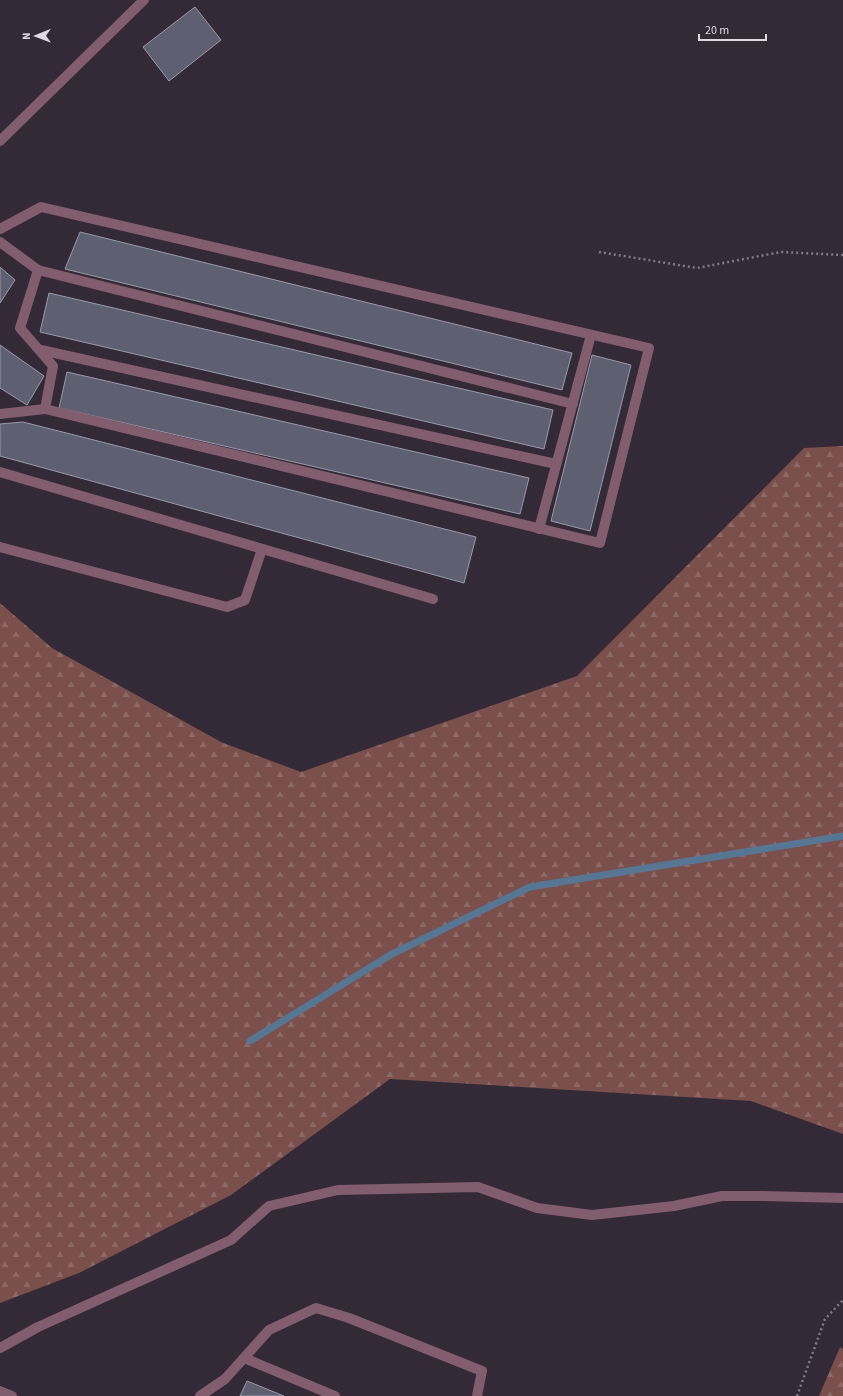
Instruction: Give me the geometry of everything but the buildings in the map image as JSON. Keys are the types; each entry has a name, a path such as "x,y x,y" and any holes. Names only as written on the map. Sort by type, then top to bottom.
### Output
{"street":[{"path":"0,142 144,0"},
{"path":"0,229 41,207 649,348 600,543 45,409 0,414"},
{"path":"0,242 38,270 572,404"},
{"path":"38,270 20,328 54,366 45,409"},
{"path":"539,529 591,335"},
{"path":"41,350 556,464"},
{"path":"0,472 433,599"},
{"path":"0,547 227,607 244,600 262,549"},
{"path":"0,1348 38,1327 231,1240 269,1206 338,1190 478,1187 537,1208 592,1216 674,1206 722,1196 843,1198"},
{"path":"200,1396 225,1379 269,1330 316,1308 349,1318 482,1371 477,1396"},
{"path":"244,1358 336,1396"},
{"path":"0,1391 12,1396"}],"path":[{"path":"600,252 697,268 781,252 843,255"},
{"path":"797,1396 825,1319 843,1300"}],"green space":[{"path":"843,446 843,1134 751,1101 390,1079 231,1195 79,1273 0,1303 0,603 52,648 221,742 301,772 577,676 804,448"},
{"path":"840,1347 843,1349 843,1396 819,1396"}],"waterway":[{"path":"250,1041 392,954 530,887 843,836"}]}
